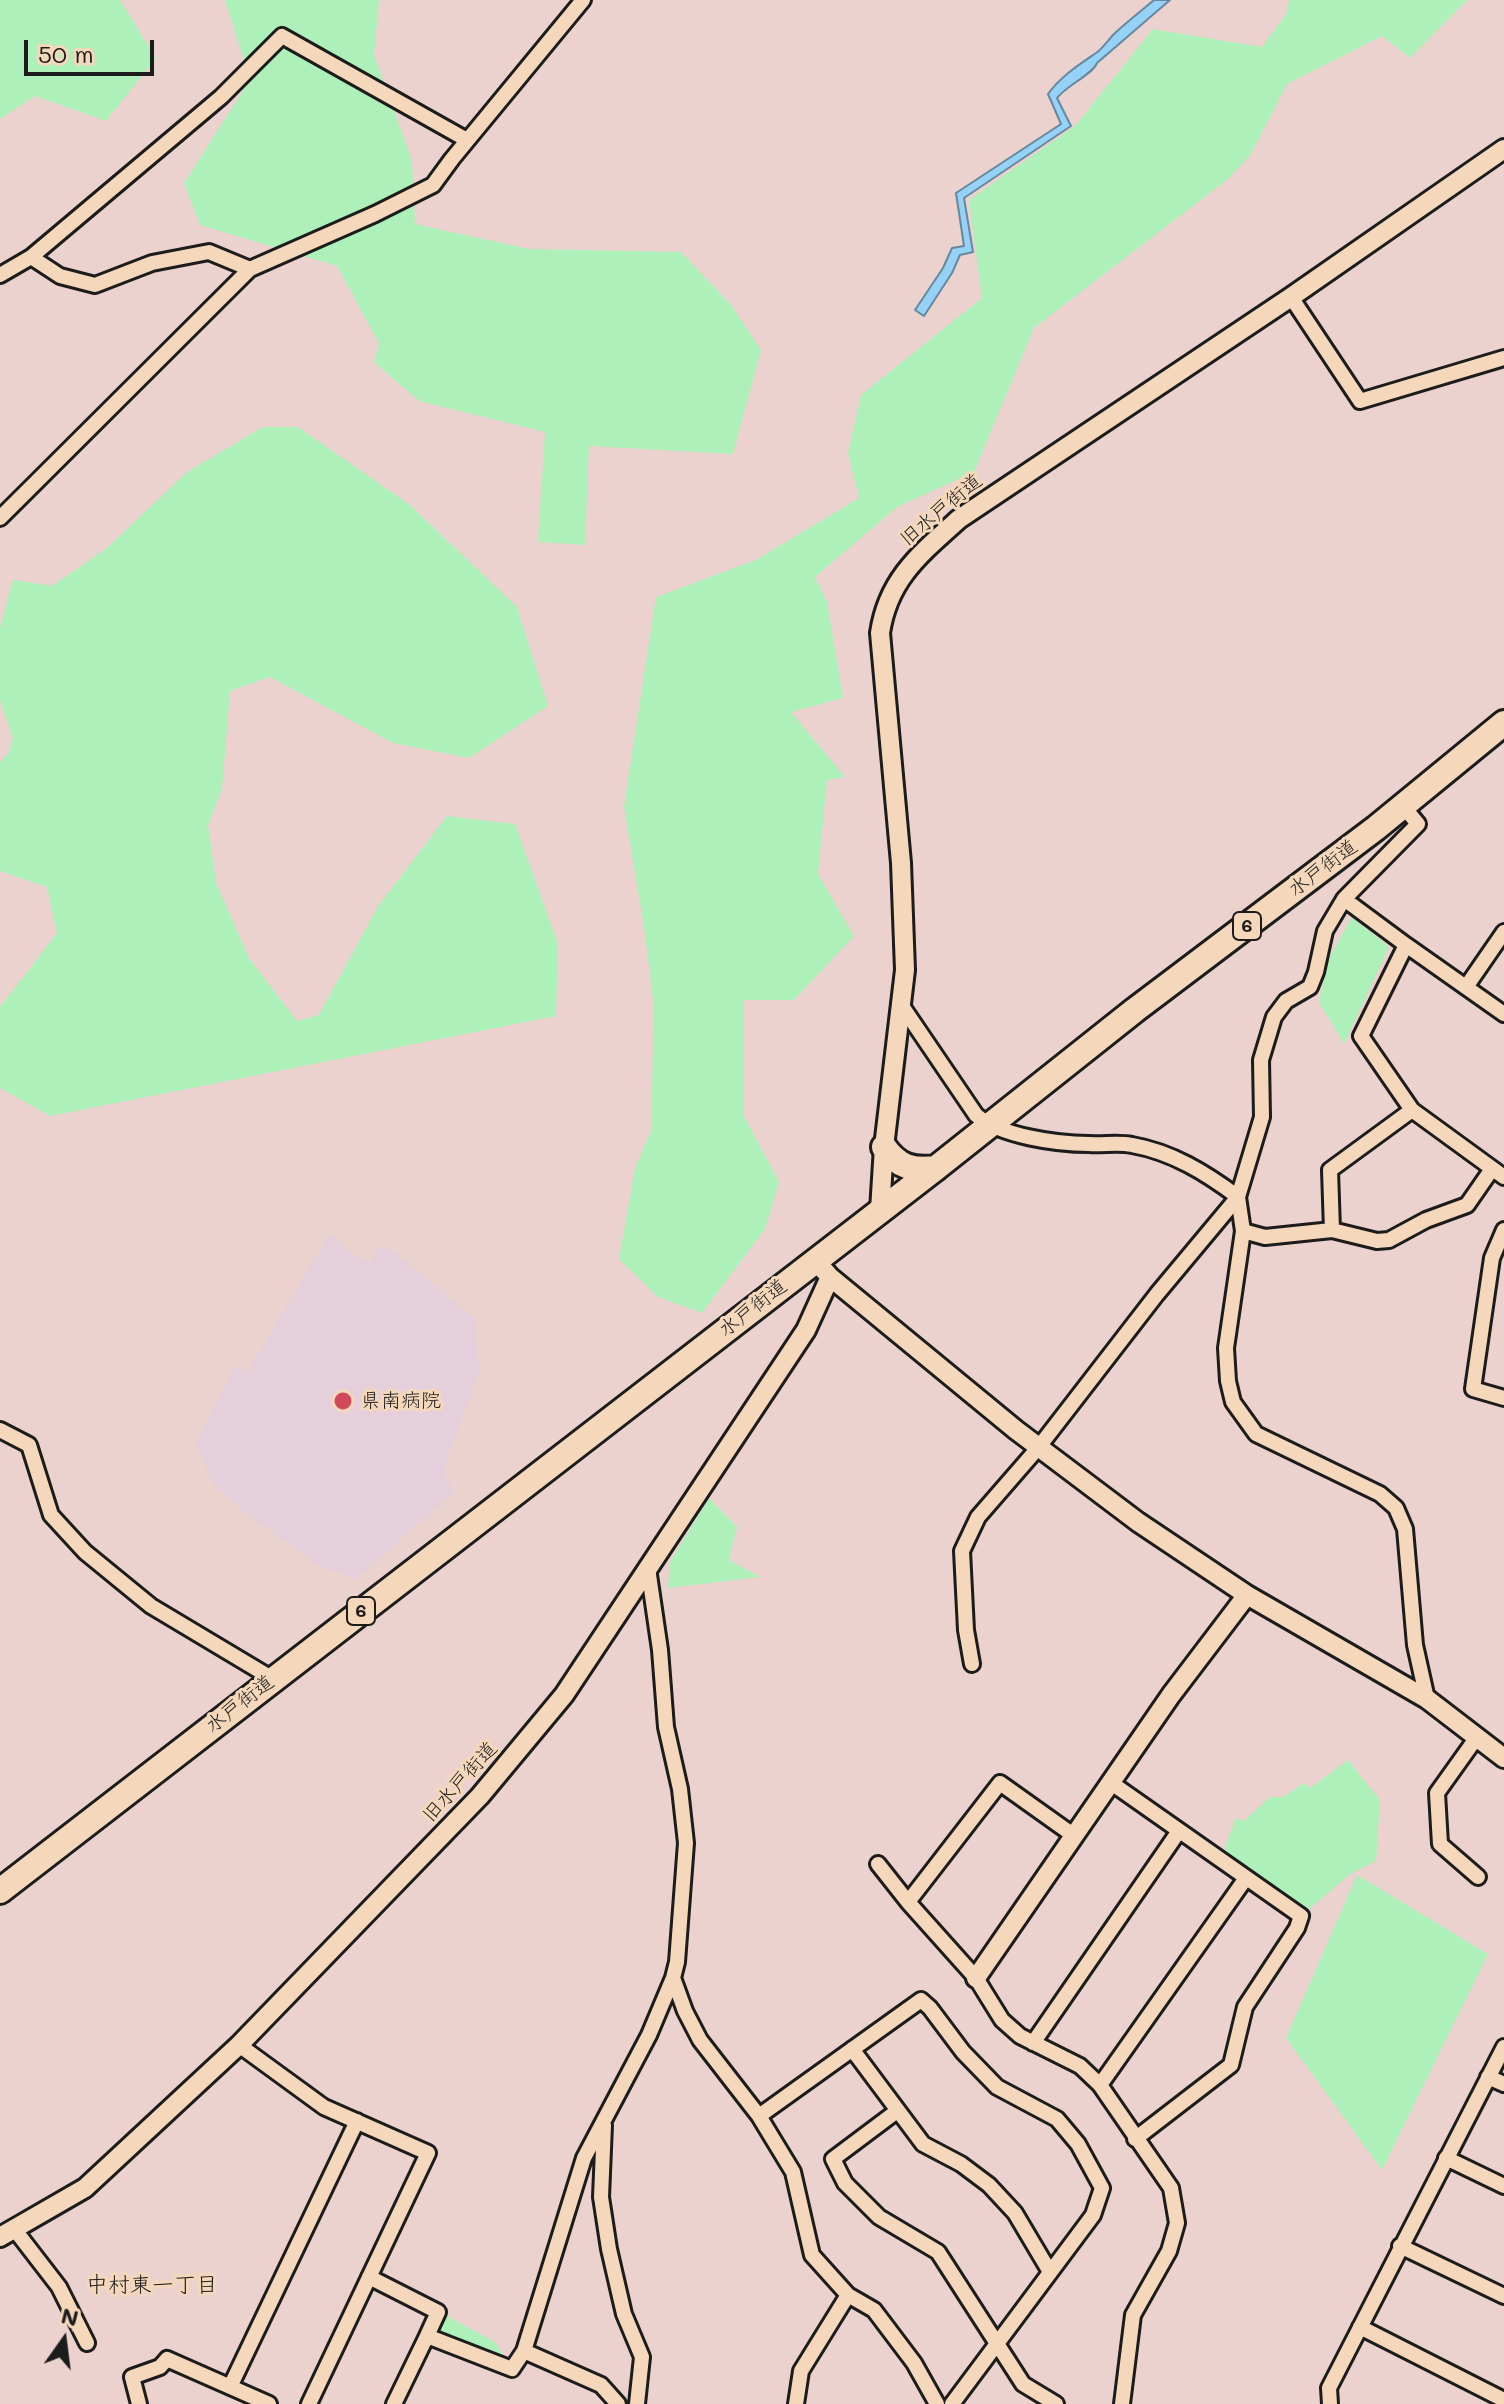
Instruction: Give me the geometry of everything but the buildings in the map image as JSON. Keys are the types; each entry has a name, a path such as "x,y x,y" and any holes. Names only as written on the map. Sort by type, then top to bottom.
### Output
{"highway":[{"name":"水戸街道","path":"0,1891 273,1679 823,1269 880,1210 1403,806 1504,723"},
{"path":"884,1147 898,1164 910,1168 936,1168"}],"street":[{"path":"0,518 250,269 433,185 583,0"},
{"path":"0,275 31,257 221,97 282,36 467,140"},
{"name":"旧水戸街道","path":"880,1210 884,1147 905,970 901,863 880,633 882,614 895,584 922,552 959,519 1291,297 1504,149"},
{"path":"31,257 60,276 95,285 152,263 209,252 250,269"},
{"path":"1291,297 1360,401 1504,358"},
{"path":"972,1664 966,1630 962,1551 978,1517 1038,1448 1157,1294 1238,1197 1262,1117 1261,1060 1274,1017 1286,1001 1310,987 1325,931 1344,899 1418,824 1403,806"},
{"path":"1344,899 1504,1014"},
{"path":"1466,987 1504,932"},
{"path":"1243,1231 1265,1237 1332,1230 1377,1241 1389,1240 1426,1220 1467,1205 1498,1173 1412,1110 1361,1036 1406,945"},
{"path":"902,1006 976,1115 988,1126 1070,1144 1130,1144 1167,1154 1211,1176 1238,1197 1243,1231 1226,1348 1233,1402 1256,1434 1380,1494 1396,1508 1405,1529 1415,1645 1427,1699"},
{"path":"1332,1230 1330,1170 1412,1110"},
{"path":"1504,1230 1492,1258 1473,1389 1504,1398"},
{"path":"823,1269 1038,1448 1138,1522 1247,1595 1427,1699 1504,1758"},
{"name":"旧水戸街道","path":"7,2234 85,2188 239,2045 480,1796 564,1695 806,1330 823,1269"},
{"path":"0,1430 29,1445 51,1515 85,1552 151,1606 273,1679"},
{"path":"427,2336 512,2369 524,2351 584,2158 649,2035 673,1978 677,1962 686,1843 680,1789 666,1727 660,1650 648,1568"},
{"path":"976,1978 1171,1695 1247,1595"},
{"path":"1477,1737 1437,1793 1440,1844 1478,1877"},
{"path":"1110,1782 1301,1916 1297,1928 1245,2007 1231,2065 1135,2139"},
{"path":"908,1902 1000,1783 1073,1835"},
{"path":"1033,2043 1179,1831"},
{"path":"878,1864 976,1978 1002,2020 1020,2036 1080,2066 1100,2085 1171,2188 1177,2223 1169,2251 1133,2315 1122,2404"},
{"path":"1100,2085 1246,1878"},
{"path":"673,1978 700,2040 759,2116 793,2172 812,2255 848,2295 874,2310 914,2363 937,2404"},
{"path":"759,2116 921,2000 963,2052 997,2087 1057,2119 1078,2144 1102,2188 1093,2215 952,2404"},
{"path":"239,2045 324,2107 428,2153 309,2404"},
{"path":"1330,2404 1329,2388 1504,2047"},
{"path":"852,2049 923,2144 961,2164 989,2185 1015,2213 1050,2272"},
{"path":"1488,2077 1504,2084"},
{"path":"897,2111 833,2159 845,2183 879,2217 938,2252 1023,2384 1056,2404"},
{"path":"230,2387 357,2121"},
{"path":"604,2121 601,2197 624,2314 642,2357 637,2404"},
{"path":"1446,2158 1504,2186"},
{"path":"7,2234 59,2287 87,2343"},
{"path":"1400,2246 1504,2296"},
{"path":"369,2277 438,2312 394,2404"},
{"path":"796,2404 801,2371 848,2295"},
{"path":"1360,2327 1504,2400"},
{"path":"524,2351 601,2385 618,2404"},
{"path":"139,2404 132,2377 160,2367 167,2359 269,2404"}],"shaded area":[{"name":"県南病院","path":"330,1233 351,1253 370,1262 381,1246 392,1250 475,1319 479,1372 446,1462 446,1478 455,1491 356,1579 319,1566 240,1509 212,1483 196,1441 236,1366 247,1372"}],"green space":[{"path":"0,0 120,0 156,58 106,121 35,96 0,119"},
{"path":"225,0 379,0 374,55 412,161 415,224 529,249 681,252 732,306 761,350 733,454 589,446 585,545 538,542 545,432 419,401 374,362 379,343 337,266 200,225 184,183 250,80"},
{"path":"1289,0 1467,0 1410,58 1382,36 1287,84 1251,154 1228,179 1034,328 974,472 897,507 815,577 827,602 843,698 791,712 845,777 827,780 818,874 854,936 794,1000 743,1000 743,1114 779,1182 765,1229 702,1313 658,1297 619,1259 635,1168 651,1131 654,1006 624,806 656,597 756,560 859,498 848,453 861,395 982,298 969,200 1075,126 1153,29 1262,47 1286,14"},
{"path":"263,427 298,427 410,505 517,607 548,706 469,758 393,743 270,677 230,691 222,789 208,825 216,883 249,958 297,1021 319,1015 378,906 447,816 515,824 558,944 556,1016 50,1116 0,1088 0,1007 57,933 47,887 0,871 0,762 8,754 13,738 0,701 0,627 13,580 52,586 107,548 187,472"},
{"path":"1352,917 1389,947 1344,1044 1319,1002 1329,958"},
{"path":"709,1498 737,1527 729,1560 760,1577 668,1588 670,1562"},
{"path":"1348,1760 1380,1800 1376,1861 1350,1874 1306,1912 1227,1860 1225,1847 1236,1818 1244,1821 1270,1797 1283,1797 1304,1783 1310,1788"},
{"path":"1357,1875 1488,1954 1382,2170 1286,2038"},
{"path":"443,2314 495,2342 510,2365 432,2334"}],"water":[{"path":"1154,0 1170,0 1057,98 1071,126 964,198 973,252 960,255 924,316 915,310 943,268 952,248 964,246 956,193 1061,124 1048,94"}],"place":[{"name":"県南病院","path":"343,1401"}],"district":[{"name":"中村東一丁目","path":"152,2285"}]}
